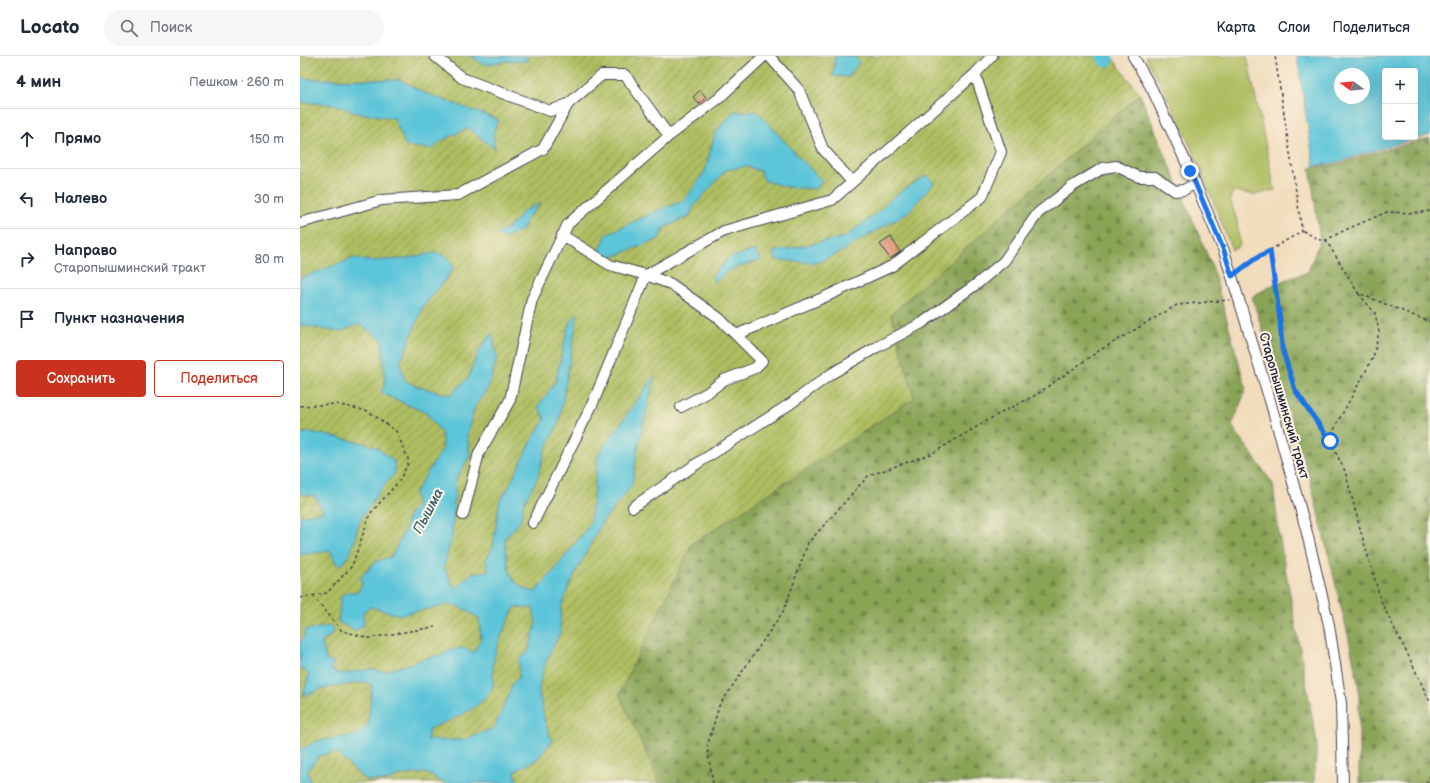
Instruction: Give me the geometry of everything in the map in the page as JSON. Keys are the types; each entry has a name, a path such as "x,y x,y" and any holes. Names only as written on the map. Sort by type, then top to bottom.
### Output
{"street":[{"path":"435,56 462,78 550,111 568,104 602,75 625,75 669,136"},
{"path":"463,515 478,453 510,400 532,298 568,224 669,136 718,99 764,56"},
{"path":"769,56 799,90 823,149 852,182"},
{"path":"533,523 592,405 646,275 724,231 832,200 975,74 992,56"},
{"name":"Старопышминский тракт","path":"1133,56 1152,89 1224,251 1273,411 1306,529 1329,625 1341,703 1343,783"},
{"path":"736,335 892,266 982,197 1001,152 975,74"},
{"path":"300,223 382,200 458,195 543,149 568,104"},
{"path":"633,508 698,463 790,404 831,374 922,323 978,283 1004,261 1038,213 1073,186 1103,168 1116,166 1139,177 1155,177 1175,191 1184,190 1195,183"},
{"path":"562,235 610,265 671,284 719,318 762,361 755,368 724,380 707,393 681,407"}],"path":[{"path":"1275,56 1302,231"},
{"path":"1302,231 1320,240 1326,240 1386,212 1413,213 1430,211"},
{"path":"1232,276 1256,258 1302,231"},
{"path":"1326,240 1358,293 1375,313 1379,332 1373,358 1336,425 1330,441"},
{"path":"1270,251 1280,320 1282,348 1295,390 1330,441 1344,471 1382,604 1408,654 1430,702"},
{"path":"1358,293 1430,322"},
{"path":"713,783 707,747 719,706 784,610 808,543 868,476 933,453 992,417 1036,395 1097,352 1177,305 1238,299"},
{"path":"300,406 336,404 368,411 396,431 409,461 400,480 370,514 352,566 327,593 300,598"},
{"path":"313,596 342,631 369,638 435,627"},
{"path":"1426,783 1430,776"}],"green space":[{"path":"300,56 1111,56 1140,94 891,314 914,398 692,544 619,694 660,783 300,783"},
{"path":"1145,56 1247,56 1275,190 1255,195 1233,191 1230,199 1237,221 1240,246 1232,250 1182,127"},
{"path":"1140,94 1212,266 1246,389 1232,426 1273,484 1279,534 1317,743 1314,783 660,783 619,694 692,544 914,398 891,314"},
{"path":"1430,138 1430,783 1359,783 1359,688 1348,635 1310,480 1252,297 1274,284 1308,272 1320,240 1310,168 1339,164 1365,155"}],"water":[{"path":"471,56 526,56 529,61 507,61 484,65"},
{"path":"835,56 854,56 859,62 848,77 833,76"},
{"path":"1297,56 1430,56 1430,135 1418,138 1418,68 1382,68 1382,140 1412,140 1339,162 1314,166"},
{"path":"300,77 308,79 400,80 425,93 499,120 493,132 495,149 468,128 441,141 433,149 406,146 394,118 357,113 337,105 300,102"},
{"path":"734,111 758,112 822,181 816,189 787,187 765,181 760,171 746,166 726,170 694,206 689,216 664,228 659,239 612,257 599,252 607,234 661,209 684,201 705,171 715,133"},
{"path":"927,175 934,183 908,212 839,253 817,263 776,260 773,252 845,237 877,213 894,196"},
{"path":"541,203 527,218 523,229 506,238 497,235 513,224 523,211"},
{"path":"755,250 761,260 729,270 714,283 713,275 729,258"},
{"name":"Пышма","path":"434,253 447,256 454,267 423,307 400,363 405,381 419,387 450,395 468,378 479,350 492,333 497,358 489,387 475,406 467,433 470,456 456,479 452,535 444,567 455,589 472,573 488,571 486,559 493,548 499,502 545,419 538,406 555,383 569,324 578,313 559,422 545,451 537,479 524,502 520,522 505,538 510,572 518,584 525,589 535,592 553,572 590,524 598,455 655,375 638,447 632,486 602,522 569,586 561,608 560,633 548,657 540,681 539,692 545,722 552,741 537,759 515,771 517,783 444,783 426,773 403,775 386,781 365,780 336,752 319,756 307,771 311,783 300,783 300,750 317,741 356,735 368,725 372,685 364,682 321,689 303,696 309,674 300,668 300,642 303,639 305,630 331,626 333,633 322,642 326,660 333,662 331,670 340,674 373,669 383,672 434,656 443,655 450,649 463,648 474,652 481,639 479,618 452,604 399,615 371,607 363,612 364,625 355,631 338,622 341,597 347,592 358,592 362,585 361,577 375,562 392,556 404,531 410,512 416,507 415,492 443,448 441,432 426,413 381,393 385,384 382,339 359,324 340,332 300,325 300,278 354,258 369,261 402,259","holes":["515,607 533,608 536,624 528,652 519,660 519,677 512,684 509,695 494,728 463,740 427,740 429,729 474,708 488,695 493,686 493,664 496,650"]},
{"path":"310,432 364,443 376,447 394,461 395,473 375,497 359,522 351,552 342,565 336,563 330,551 300,555 300,516 323,512 315,496 300,494 300,434"}],"building":[{"path":"700,90 706,97 699,104 693,97"},
{"path":"891,237 900,252 890,259 880,244"}],"route":[{"path":"1190,171 1224,251 1232,276 1256,258 1270,251 1280,320 1282,348 1295,390 1330,441"}]}
